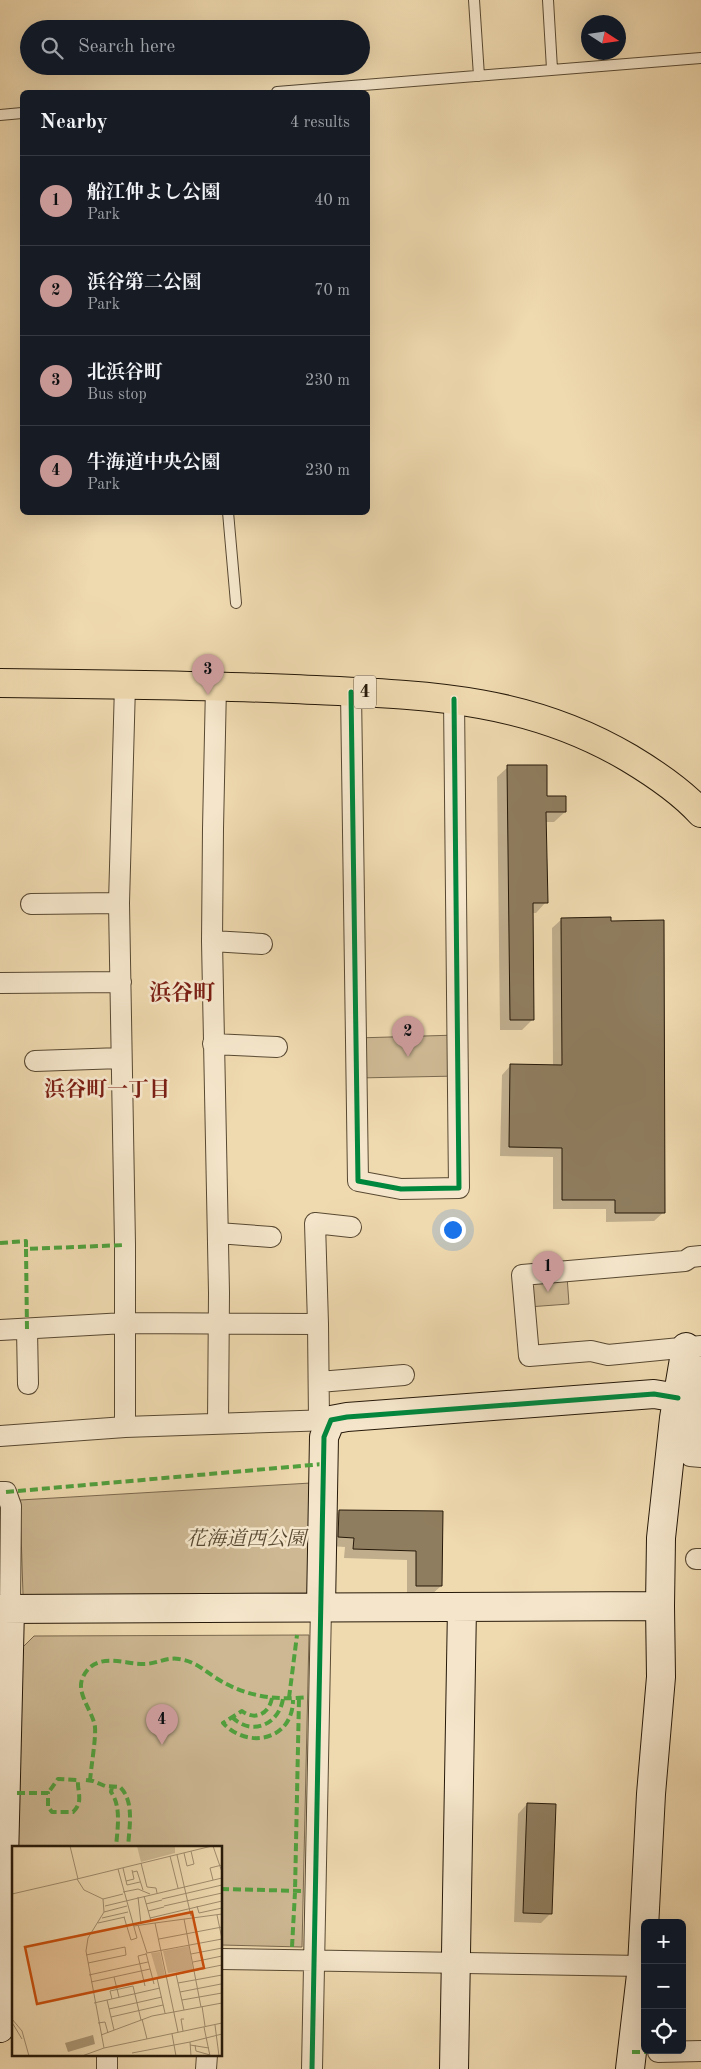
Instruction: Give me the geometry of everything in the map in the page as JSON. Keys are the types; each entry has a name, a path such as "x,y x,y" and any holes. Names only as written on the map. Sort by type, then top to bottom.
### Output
{"main road":[{"name":"4","path":"0,683 216,686 351,692 454,699 507,708 559,724 605,744 651,771 701,813"}],"street":[{"path":"125,684 119,903 125,1427"},
{"path":"216,686 212,829 212,941 218,1234 218,1423"},
{"path":"351,692 358,1181 401,1189 459,1188 454,699"},
{"path":"31,904 119,903"},
{"path":"212,941 262,944"},
{"path":"0,983 121,982"},
{"path":"213,1044 277,1047"},
{"path":"35,1061 121,1058"},
{"path":"312,2069 325,1421 319,1382 315,1223 351,1227"},
{"path":"218,1234 271,1237"},
{"path":"696,1346 608,1354 592,1351 529,1356 522,1275 685,1261 691,1257 701,1256"},
{"path":"0,1330 125,1323 318,1324"},
{"path":"27,1329 28,1384"},
{"path":"642,1964 651,1794 660,1677 660,1538 678,1398 696,1346"},
{"path":"696,1346 690,1456 701,1457"},
{"path":"319,1382 404,1375"},
{"path":"0,1436 125,1427 325,1421 347,1417 654,1394 678,1398"},
{"path":"0,1492 6,1492 10,1506 5,1609 3,1727 5,1954 0,2028"},
{"path":"454,2069 462,1606"},
{"path":"5,1609 660,1606"},
{"path":"222,1959 641,1966"},
{"path":"630,2069 641,1975"},
{"path":"686,2052 701,2052"},
{"path":"107,2056 107,2069"},
{"path":"206,2069 207,2056"}],"lane":[{"path":"474,0 479,76"},
{"path":"548,0 552,69"},
{"path":"302,90 701,58"},
{"path":"0,115 20,113"},
{"path":"228,515 236,604"}],"green space":[{"path":"458,1035 459,1076 357,1078 356,1038"},
{"path":"567,1276 569,1304 528,1307 526,1280"},
{"name":"花海道西公園","path":"311,1483 308,1593 23,1595 20,1500"},
{"path":"309,1635 302,1947 222,1945 222,1846 15,1846 21,1649 34,1636"}],"building":[{"path":"507,765 547,765 547,796 566,796 566,812 546,812 548,903 533,903 534,1020 510,1020"},
{"path":"611,917 611,921 664,920 665,1213 615,1213 615,1200 562,1200 562,1148 509,1147 510,1064 562,1065 561,918"},
{"path":"339,1510 443,1511 442,1586 416,1586 416,1551 353,1549 354,1538 338,1537"},
{"path":"527,1803 556,1804 552,1914 523,1913"}],"marked path":[{"path":"0,1243 26,1241 26,1249"},
{"path":"27,1329 26,1249 125,1245"},
{"path":"6,1492 323,1464"},
{"path":"289,1698 297,1635"},
{"path":"90,1781 95,1727 83,1696 81,1683 83,1677 95,1664 103,1661 146,1664 179,1659 194,1664 227,1684 249,1693 284,1698 308,1697"},
{"path":"272,1698 265,1712 256,1716 242,1711 223,1723 233,1731 244,1736 267,1737 277,1732 286,1724 291,1714 293,1700"},
{"path":"292,1947 299,1698"},
{"path":"232,1717 248,1726 264,1725 276,1715 283,1699"},
{"path":"17,1793 48,1793 48,1807 52,1812 73,1812 79,1801 78,1780 58,1779 48,1793"},
{"path":"86,1780 105,1786 120,1787 125,1793 130,1816 128,1846"},
{"path":"112,1787 111,1792 118,1812 116,1846"},
{"path":"222,1889 304,1891"},
{"path":"632,2052 641,2052"}],"cycle path":[{"path":"351,692 358,1181 401,1189 459,1188 454,699"},
{"path":"312,2069 324,1437 331,1420 347,1417 654,1394 678,1398"}],"place":[{"name":"北浜谷町","path":"208,695"},
{"name":"浜谷第二公園","path":"408,1057"},
{"name":"船江仲よし公園","path":"548,1292"},
{"name":"牛海道中央公園","path":"162,1745"}],"district":[{"name":"浜谷町","path":"182,994"},
{"name":"浜谷町一丁目","path":"107,1090"}]}
